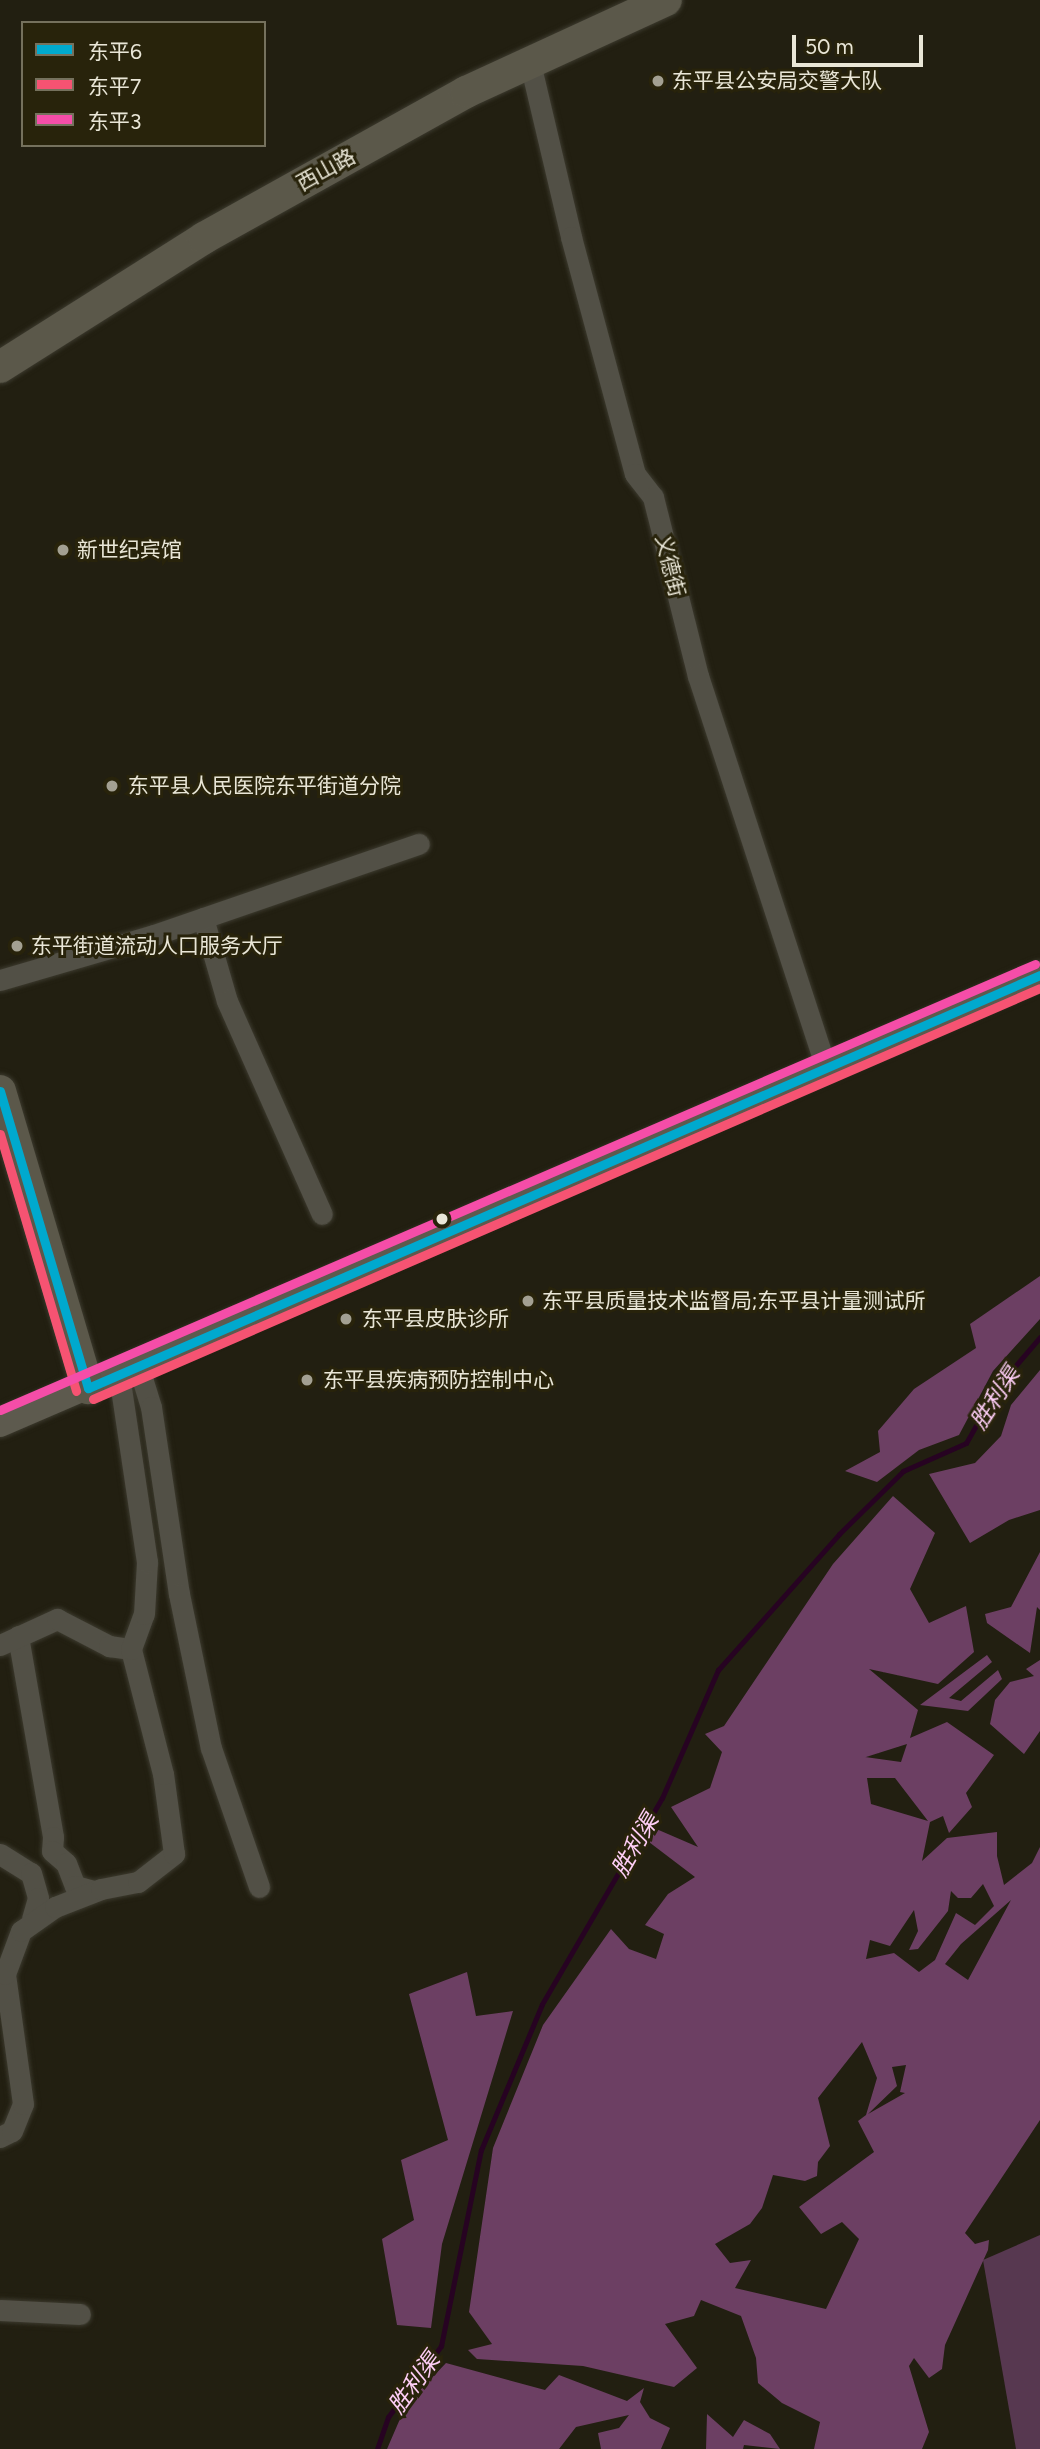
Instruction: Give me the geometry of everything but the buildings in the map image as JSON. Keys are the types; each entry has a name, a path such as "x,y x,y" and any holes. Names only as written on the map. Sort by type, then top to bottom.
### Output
{"main road":[{"name":"西山路","path":"0,367 204,238 466,92 660,1"},
{"path":"0,1091 88,1388"}],"street":[{"name":"义德街","path":"530,62 571,237 635,474 653,497 698,676 826,1067"},
{"path":"0,980 203,918 419,844"},
{"path":"203,918 227,1001 322,1214"},
{"path":"0,1423 88,1388 1040,975"},
{"path":"0,2137 12,2131 23,2104 5,1974 21,1931 33,1919 94,1891 138,1882 174,1854 163,1774 131,1649 144,1614 147,1562 129,1370"},
{"path":"129,1370 150,1407 179,1594 208,1737 259,1887"},
{"path":"94,1891 75,1886 66,1863 52,1851 53,1837 6,1639 57,1619 109,1646 131,1649"},
{"path":"0,1854 31,1872 38,1898 33,1919"},
{"path":"0,2310 80,2314"}],"shaded area":[{"path":"1040,1276 1040,1319 993,1371 959,1435 919,1450 877,1482 845,1471 880,1452 878,1431 914,1389 976,1348 970,1324"},
{"path":"1040,1370 1040,1510 1009,1520 970,1543 929,1474 975,1463 1001,1436 1011,1405"},
{"path":"893,1496 935,1533 910,1589 929,1623 966,1606 974,1652 938,1684 869,1669 918,1710 910,1738 947,1722 994,1755 966,1793 972,1807 949,1833 943,1816 930,1822 922,1861 947,1838 997,1832 997,1856 1004,1885 1032,1863 1040,1847 1040,2120 965,2233 975,2244 989,2240 988,2250 945,2345 942,2369 929,2378 914,2358 909,2366 929,2432 922,2449 814,2449 820,2422 782,2403 758,2383 756,2358 741,2316 701,2300 694,2316 665,2324 697,2368 674,2387 583,2366 477,2359 468,2350 492,2344 469,2312 493,2148 543,2025 611,1929 629,1949 656,1959 664,1934 645,1925 668,1894 695,1877 645,1839 654,1828 698,1847 671,1807 710,1788 722,1752 705,1734 724,1726 833,1564","holes":["907,1744 901,1762 865,1757","867,1778 895,1778 928,1821 871,1804","983,1884 994,1906 975,1925 956,1913 935,1960 919,1972 894,1953 866,1959 870,1940 890,1946 914,1910 918,1931 909,1950 918,1949 948,1911 951,1891 958,1898 971,1898","1011,1900 968,1980 945,1964 961,1944","862,2042 877,2078 866,2115 858,2121 874,2152 799,2207 821,2234 842,2222 859,2239 826,2309 735,2288 751,2260 730,2263 715,2244 750,2224 762,2208 773,2175 805,2181 817,2176 818,2162 830,2146 818,2098","906,2065 900,2092 905,2093 868,2114 897,2086 892,2067"]},
{"path":"1040,1552 1040,1610 1037,1607 1030,1653 987,1623 985,1614 1011,1607"},
{"path":"987,1655 992,1662 949,1698 961,1701 998,1670 1002,1679 968,1711 920,1705"},
{"path":"1040,1660 1040,1731 1024,1754 990,1724 995,1700 1010,1682 1034,1676 1026,1669"},
{"path":"467,1972 476,2016 513,2011 442,2244 431,2328 397,2325 382,2239 414,2220 401,2160 448,2140 409,1994"},
{"path":"1040,2235 1040,2449 1016,2449 983,2260"},
{"path":"446,2363 545,2390 559,2375 627,2401 644,2388 640,2402 650,2418 670,2428 661,2449 601,2449 598,2433 619,2428 629,2415 576,2427 559,2449 387,2449 406,2405"},
{"path":"707,2414 733,2437 744,2420 770,2434 780,2449 744,2445 743,2449 706,2449"}],"waterway":[{"name":"胜利渠","path":"377,2449 388,2417 441,2346 481,2150 542,2004 662,1798 718,1670 839,1534 903,1471 966,1443 999,1385 1040,1337"}],"transit line":[{"name":"东平3","path":"0,1410 1035,964"},
{"name":"东平6","path":"88,1388 1040,975"},
{"name":"东平7","path":"93,1399 1040,988"},
{"name":"东平6","path":"0,1091 88,1388"},
{"name":"东平7","path":"0,1134 76,1391"}],"place":[{"name":"东平县公安局交警大队","path":"658,81"},
{"name":"新世纪宾馆","path":"63,550"},
{"name":"东平县人民医院东平街道分院","path":"112,786"},
{"name":"东平街道流动人口服务大厅","path":"17,946"},
{"name":"东平县质量技术监督局;东平县计量测试所","path":"528,1301"},
{"name":"东平县皮肤诊所","path":"346,1319"},
{"name":"东平县疾病预防控制中心","path":"307,1380"}]}
